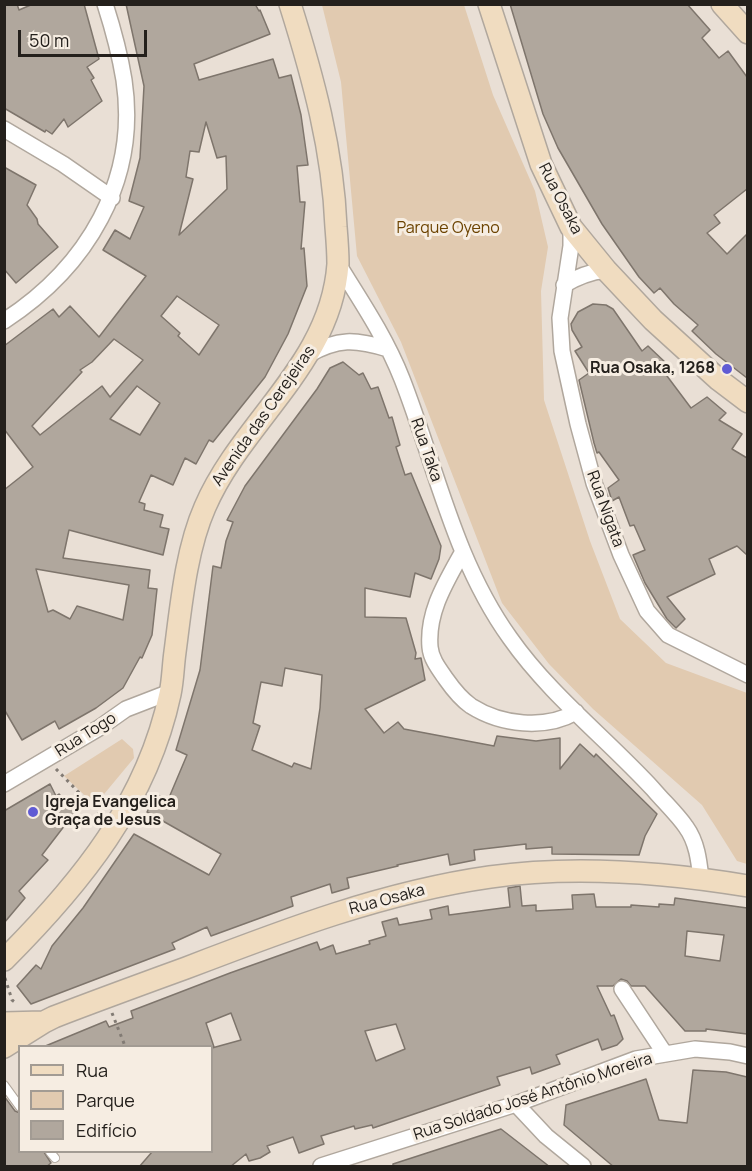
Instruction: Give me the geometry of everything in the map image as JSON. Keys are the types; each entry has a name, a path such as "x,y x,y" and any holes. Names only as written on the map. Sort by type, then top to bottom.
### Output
{"main road":[{"name":"Avenida das Cerejeiras","path":"4,960 74,884 114,829 140,785 157,743 171,692 185,580 204,508 241,446 308,355 327,318 338,264 335,196 321,113 290,4"},
{"name":"Rua Osaka","path":"489,4 541,164 571,227 606,270 653,320 719,380 747,402"},
{"path":"722,4 747,33"},
{"name":"Rua Osaka","path":"44,1022 289,928 396,896 443,886 529,873 578,871 702,879 747,886"},
{"path":"4,1023 44,1022"},
{"path":"4,1047 44,1022"}],"street":[{"path":"4,321 55,279 82,250 99,225 112,198 124,148 125,108 124,81 105,4"},
{"path":"4,129 63,164 112,198"},
{"name":"Rua Nigata","path":"571,227 571,246 560,318 562,351 594,483 621,555 647,611 668,635 747,675"},
{"name":"Rua Taka","path":"338,264 376,325 402,377 462,553 490,607 523,656 611,745 687,828 697,849 702,879"},
{"path":"564,285 575,278 606,270"},
{"path":"308,355 326,345 345,341 367,342 388,349"},
{"path":"462,553 441,591 432,620 430,648 435,664 460,697 471,706 492,716 519,722 543,723 562,720 576,712"},
{"name":"Rua Togo","path":"4,784 126,709 171,692"},
{"path":"622,989 666,1054"},
{"name":"Rua Soldado José Antônio Moreira","path":"321,1167 516,1104 636,1059 695,1049 747,1056"},
{"path":"516,1104 546,1136 583,1167"}],"lane":[{"path":"4,1085 18,1104"}],"path":[{"path":"47,759 114,829"},
{"path":"106,997 124,1045"}],"green space":[{"name":"Parque Oyeno","path":"322,5 464,5 493,95 535,191 548,247 541,291 544,400 590,541 620,619 666,663 747,693 747,864 737,861 702,805 593,709 549,664 502,603 401,342 357,256 341,82"},
{"path":"122,739 133,749 134,758 95,805 64,776"}],"building":[{"path":"4,4 17,4 19,10 33,4 84,4 99,59 87,67 94,78 91,80 102,101 68,127 64,119 52,134 46,130 45,132 4,108"},
{"path":"126,4 255,4 260,10 270,34 194,64 199,80 273,59 279,78 291,75 301,115 308,165 297,166 300,202 305,202 301,249 304,248 307,286 288,334 265,377 213,442 209,440 196,464 185,458 173,485 151,475 139,502 145,504 144,510 163,515 160,527 169,529 163,555 69,530 63,558 150,570 148,588 157,589 152,635 142,658 140,657 123,688 96,708 59,729 55,721 22,740 4,709 4,490 33,467 4,429 4,346 53,309 59,317 70,306 99,337 146,276 103,250 115,230 130,239 144,207 129,201 140,158 144,86","holes":["206,122 217,158 226,156 227,189 179,235 193,179 186,177 190,151 199,152","177,296 219,325 199,355 161,316","114,339 143,360 110,397 102,386 40,435 32,426 82,372 80,370 92,362","137,386 160,403 140,435 110,419","36,569 129,585 123,620 77,606 70,619 53,610 48,612"]},
{"path":"510,4 687,4 710,30 702,38 719,58 728,51 747,77 747,189 714,215 720,223 707,233 727,254 747,234 747,378 716,354 692,331 698,325 660,288 654,293 639,277 602,224 558,148 543,114"},
{"path":"4,167 36,185 27,205 38,224 58,247 16,283 4,269"},
{"path":"593,304 606,305 613,309 642,351 648,346 667,364 661,368 691,408 707,397 726,413 719,420 742,434 732,449 747,458 747,555 737,546 709,559 715,574 667,597 685,619 676,628 667,619 645,583 633,555 645,550 634,525 630,526 619,497 612,501 608,488 619,480 599,452 597,453 594,443 579,380 589,373 575,351 582,347 571,324 578,312"},
{"path":"343,362 359,375 363,373 371,389 378,387 389,418 392,417 400,445 396,447 405,475 411,473 441,546 439,559 431,579 415,573 410,597 365,588 365,617 406,618 416,653 415,659 421,658 425,680 365,709 384,733 398,722 404,729 494,746 497,736 536,741 560,738 560,769 580,744 594,757 596,754 657,814 645,836 639,855 552,854 552,847 526,849 526,844 474,850 475,860 450,865 448,854 397,865 347,878 349,888 332,893 330,884 291,897 293,906 211,936 207,927 172,943 175,949 31,1004 17,986 36,965 41,969 52,946 83,908 134,834 209,875 221,854 147,812 156,794 168,800 187,755 176,750 200,670 213,566 221,568 226,541 233,522 227,520 245,486 330,368","holes":["285,668 322,675 320,708 311,769 294,763 292,767 252,750 260,726 253,723 261,682 282,686"]},
{"path":"50,784 56,796 59,794 75,812 42,855 48,860 19,891 25,898 4,923 4,811"},
{"path":"520,886 522,906 536,905 536,911 573,909 572,895 594,894 596,907 631,907 631,905 659,907 659,904 674,905 675,898 747,908 747,1034 706,1029 706,1031 685,1031 645,986 631,986 627,981 621,979 613,986 597,986 611,1016 614,1015 623,1039 617,1045 602,1050 598,1039 556,1055 560,1064 532,1074 530,1067 497,1077 500,1085 373,1128 372,1125 355,1129 354,1126 321,1136 324,1144 299,1153 293,1137 267,1146 270,1152 260,1158 249,1161 246,1154 230,1167 139,1167 151,1153 213,1153 213,1048 241,1040 231,1013 206,1023 214,1047 213,1045 48,1045 106,1021 109,1027 133,1018 131,1011 317,942 320,950 333,945 336,954 370,944 369,941 386,936 382,922 397,918 399,925 432,919 430,910 448,906 449,915 510,907 508,888","holes":["687,931 724,935 720,961 685,956","396,1024 405,1049 376,1061 365,1031"]},
{"path":"693,1070 726,1072 747,1077 747,1167 614,1167 564,1125 566,1105 646,1079 659,1120 687,1123"},
{"path":"4,1096 18,1112 18,1153 45,1153 51,1163 46,1167 4,1167"},
{"path":"501,1129 550,1167 393,1167 393,1164"}],"place":[{"name":"Rua Osaka, 1268","path":"727,369"},
{"name":"Igreja Evangelica Graça de Jesus","path":"33,812"}]}
